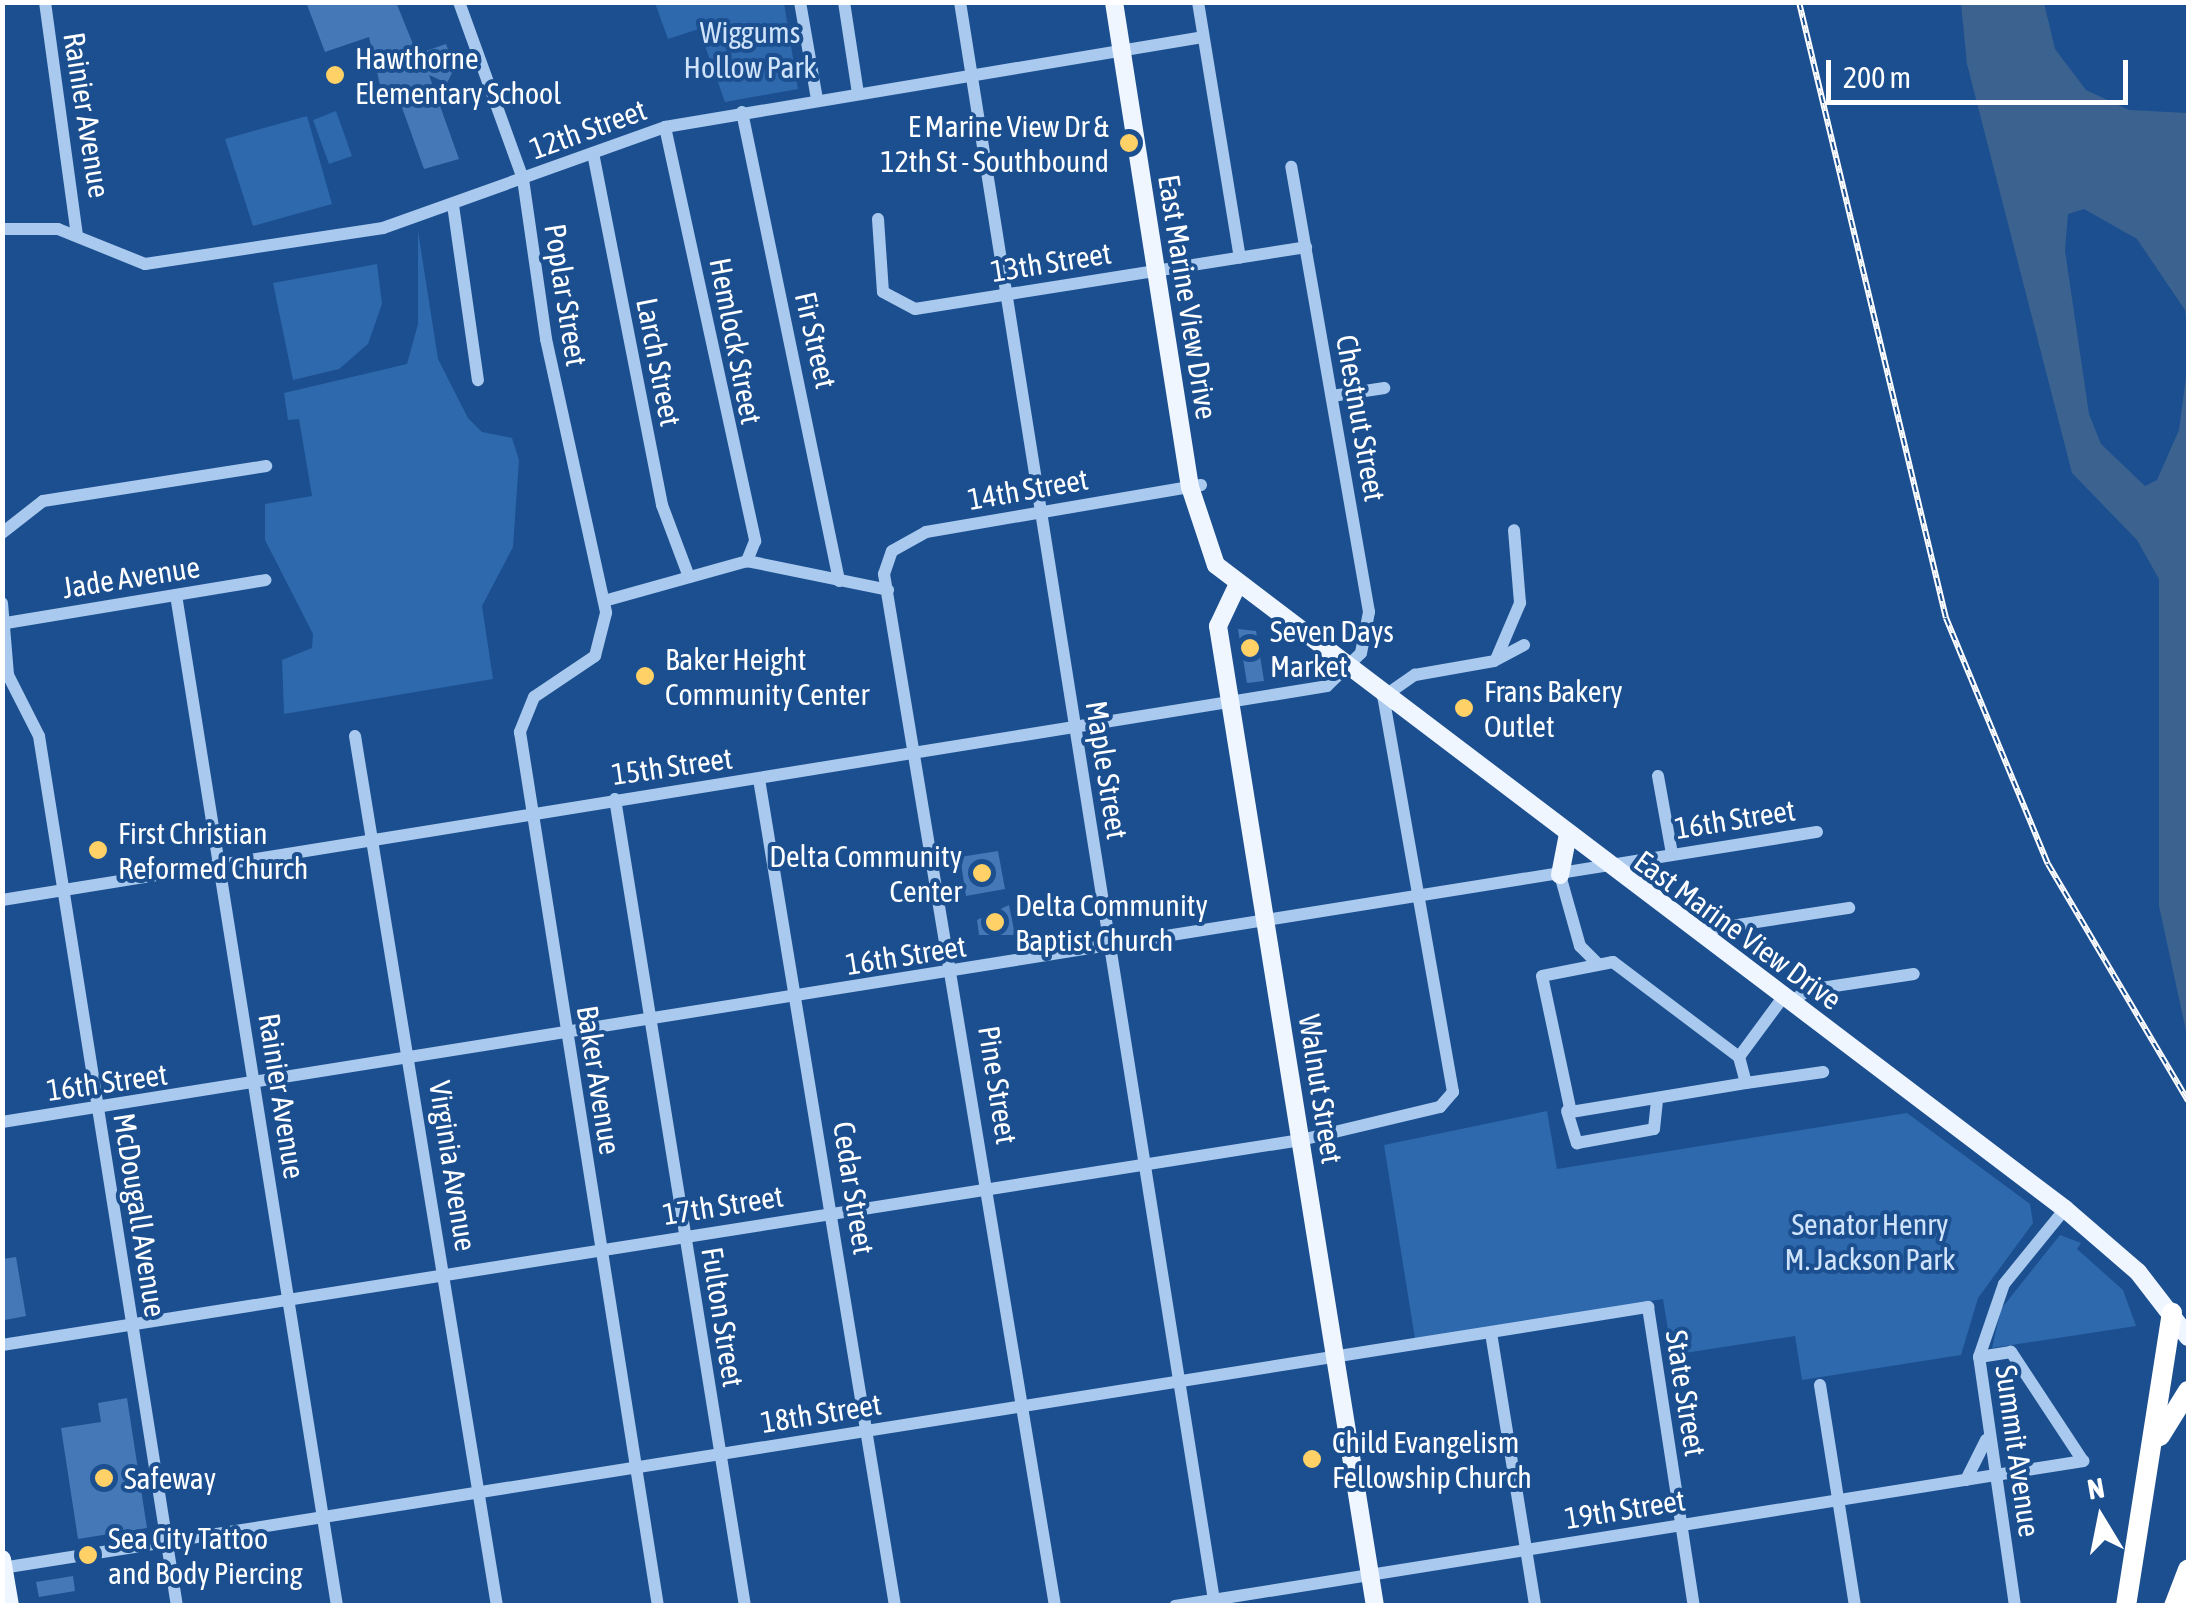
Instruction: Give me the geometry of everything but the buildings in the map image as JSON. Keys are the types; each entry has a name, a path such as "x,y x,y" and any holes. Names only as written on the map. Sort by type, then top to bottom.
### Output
{"highway":[{"path":"2126,1606 2172,1313"},
{"path":"2150,1456 2188,1391"},
{"path":"2174,1606 2188,1570"}],"main road":[{"name":"East Marine View Drive","path":"1114,2 1127,51"},
{"name":"East Marine View Drive","path":"1124,2 1127,51 1206,546 1236,588 1604,868 1787,999 2064,1209 2172,1313 2188,1337"},
{"name":"Walnut Street","path":"1236,588 1218,611 1230,704 1375,1606"},
{"path":"1560,875 1567,838"},
{"path":"2,1558 10,1606"}],"street":[{"name":"Rainier Avenue","path":"45,2 77,236"},
{"name":"Poplar Street","path":"459,2 523,179 556,392 604,601"},
{"path":"800,2 817,99"},
{"path":"844,2 858,93"},
{"name":"Maple Street","path":"960,2 1214,1602"},
{"path":"1198,2 1240,258"},
{"name":"12th Street","path":"2,229 77,236 145,264 383,228 665,127 1203,37"},
{"name":"Fir Street","path":"742,112 839,580"},
{"name":"Hemlock Street","path":"665,127 755,541 747,561"},
{"name":"Larch Street","path":"594,152 662,505 689,577"},
{"name":"Chestnut Street","path":"1291,166 1370,624 1346,672"},
{"path":"453,205 478,380"},
{"name":"13th Street","path":"878,219 886,300 915,309 1306,246"},
{"path":"1332,396 1384,388"},
{"path":"2,533 43,501 266,466"},
{"name":"14th Street","path":"884,574 906,540 1196,486"},
{"path":"1494,661 1520,603 1514,530"},
{"path":"604,601 747,561 888,590"},
{"name":"Pine Street","path":"884,574 956,972 1055,1606"},
{"name":"Jade Avenue","path":"6,623 264,580"},
{"name":"Rainier Avenue","path":"176,595 338,1606"},
{"name":"Baker Avenue","path":"604,601 595,656 521,712 531,811 658,1606"},
{"name":"McDougall Avenue","path":"2,603 6,623 5,676 39,736 177,1606"},
{"path":"1419,898 1382,696 1416,675 1494,661 1524,645"},
{"name":"15th Street","path":"2,900 374,833 759,779 1307,692 1346,672"},
{"name":"Virginia Avenue","path":"356,736 497,1606"},
{"path":"1658,776 1672,854"},
{"name":"Cedar Street","path":"759,779 799,998 895,1606"},
{"name":"Fulton Street","path":"615,799 745,1606"},
{"name":"16th Street","path":"2,1122 650,1022 1817,832"},
{"path":"1560,875 1580,946 1597,962"},
{"name":"17th Street","path":"2,1345 1301,1140 1448,1103 1419,898"},
{"path":"1695,932 1849,908"},
{"path":"1657,1098 1654,1129 1576,1143 1542,976 1597,962 1613,962 1740,1057 1746,1083"},
{"path":"1740,1057 1787,999 1808,990 1914,974"},
{"path":"1567,1111 1823,1072"},
{"name":"Summit Avenue","path":"2015,1606 1979,1357 2004,1284 2064,1209"},
{"name":"18th Street","path":"3,1568 1648,1307"},
{"name":"State Street","path":"1648,1307 1694,1606"},
{"path":"1491,1333 1535,1606"},
{"name":"19th Street","path":"1175,1606 2083,1461 2011,1352 1979,1357"},
{"path":"1820,1385 1855,1606"},
{"path":"1966,1480 1988,1433"}],"green space":[{"name":"Wiggums Hollow Park","path":"655,3 784,3 798,89 725,102 699,29 668,39"},
{"path":"336,111 352,156 329,164 313,120"},
{"path":"307,116 332,204 253,226 225,139"},
{"path":"418,231 438,359 468,418 482,432 512,438 519,460 513,547 482,606 493,679 284,714 282,660 312,648 313,634 265,540 265,504 312,496 299,419 288,420 284,393 407,364 418,324"},
{"path":"377,264 382,304 368,344 339,369 293,380 273,283"},
{"name":"Senator Henry M. Jackson Park","path":"1547,1111 1557,1169 1907,1113 2030,1204 2033,1223 1978,1298 1961,1355 1802,1380 1795,1336 1672,1355 1663,1299 1415,1339 1384,1145"},
{"name":"Senator Henry M. Jackson Park","path":"2060,1235 2081,1243 2077,1249 2123,1290 2136,1326 1992,1348 2001,1309"}],"shaded area":[{"path":"1961,3 2044,3 2055,49 2086,90 2129,110 2188,113 2188,335 2185,310 2137,239 2084,209 2068,214 2065,251 2089,414 2101,444 2145,486 2157,480 2179,430 2188,362 2188,1040 2159,906 2159,579 2137,540 2072,473 1967,64"}],"railway":[{"path":"1799,2 1946,618 2048,864 2188,1101"}],"place":[{"name":"Hawthorne Elementary School","path":"335,75"},
{"name":"E Marine View Dr & 12th St - Southbound","path":"1129,143"},
{"name":"Seven Days Market","path":"1250,648"},
{"name":"Baker Height Community Center","path":"645,676"},
{"name":"Frans Bakery Outlet","path":"1464,708"},
{"name":"First Christian Reformed Church","path":"98,850"},
{"name":"Delta Community Center","path":"982,873"},
{"name":"Delta Community Baptist Church","path":"995,922"},
{"name":"Child Evangelism Fellowship Church","path":"1312,1459"},
{"name":"Safeway","path":"104,1478"},
{"name":"Sea City Tattoo and Body Piercing","path":"88,1555"}]}
